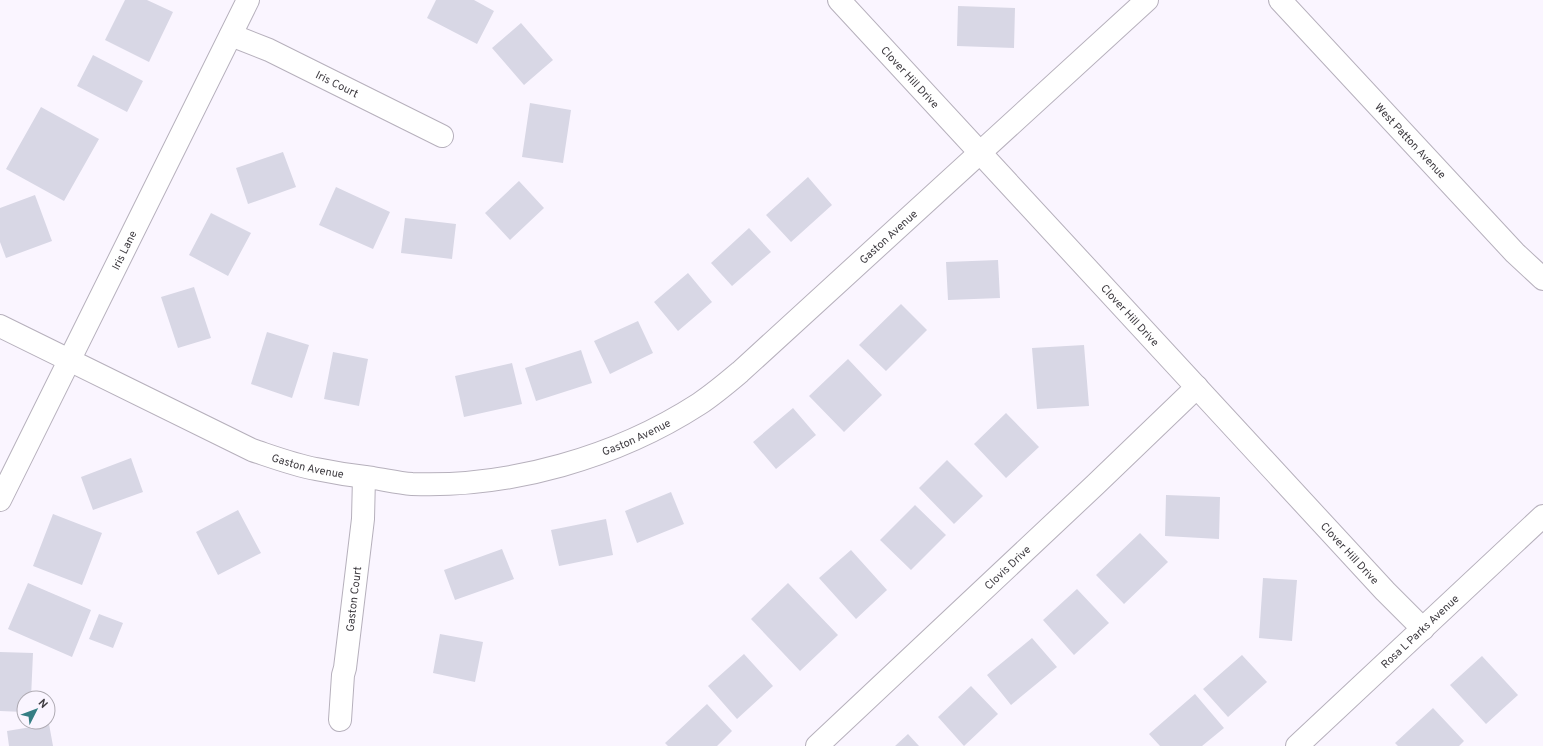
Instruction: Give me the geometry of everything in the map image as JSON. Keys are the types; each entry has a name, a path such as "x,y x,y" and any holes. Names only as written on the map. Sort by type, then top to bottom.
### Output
{"street":[{"name":"Iris Lane","path":"0,500 248,0"},
{"name":"Clover Hill Drive","path":"839,0 1385,591 1423,629"},
{"name":"Gaston Avenue","path":"0,326 252,450 315,469 410,484 432,484 472,482 512,477 582,459 626,443 661,426 700,403 740,372 1147,0"},
{"name":"West Patton Avenue","path":"1280,0 1510,247 1543,279"},
{"name":"Iris Court","path":"231,35 270,50 442,136"},
{"name":"Clovis Drive","path":"817,746 1095,486 1197,387"},
{"name":"Gaston Court","path":"340,720 342,675 346,668 363,520 364,477"},
{"name":"Rosa L Parks Avenue","path":"1297,746 1543,516"}],"building":[{"path":"125,0 147,0 173,12 149,62 105,40"},
{"path":"436,0 474,0 494,11 477,44 427,18"},
{"path":"958,6 1015,8 1014,48 957,46"},
{"path":"521,23 553,60 524,85 492,48"},
{"path":"93,55 143,81 127,112 77,86"},
{"path":"530,103 571,110 563,163 522,157"},
{"path":"41,107 99,139 64,201 6,169"},
{"path":"283,152 296,187 248,204 236,168"},
{"path":"808,177 832,205 791,242 766,215"},
{"path":"519,181 544,208 510,240 485,213"},
{"path":"336,187 390,212 373,249 319,225"},
{"path":"35,195 52,241 6,258 0,242 0,208"},
{"path":"211,213 251,233 228,276 189,255"},
{"path":"405,218 456,224 452,259 401,253"},
{"path":"749,228 771,252 732,286 711,263"},
{"path":"998,260 1000,298 948,300 946,262"},
{"path":"688,273 712,302 678,331 654,302"},
{"path":"194,287 211,338 178,348 161,297"},
{"path":"901,304 927,330 886,371 859,345"},
{"path":"638,321 653,353 610,374 594,341"},
{"path":"267,332 309,345 292,398 251,384"},
{"path":"1084,345 1089,406 1037,409 1032,348"},
{"path":"581,350 592,383 536,401 525,368"},
{"path":"333,352 368,359 359,406 324,399"},
{"path":"848,359 882,395 844,432 809,396"},
{"path":"512,363 522,404 464,417 455,376"},
{"path":"793,408 816,435 776,469 753,442"},
{"path":"1006,413 1039,447 1006,478 974,444"},
{"path":"131,458 143,492 93,510 81,477"},
{"path":"947,460 983,496 954,524 919,488"},
{"path":"671,492 684,524 637,543 625,511"},
{"path":"1166,495 1220,497 1219,539 1165,536"},
{"path":"915,505 946,535 911,570 880,540"},
{"path":"238,510 261,553 218,575 196,532"},
{"path":"53,514 102,533 82,585 33,566"},
{"path":"606,519 613,555 559,566 551,530"},
{"path":"1140,533 1168,562 1124,604 1096,575"},
{"path":"502,549 514,579 455,600 444,570"},
{"path":"851,550 887,590 856,619 819,578"},
{"path":"1263,578 1297,580 1292,641 1259,638"},
{"path":"28,583 91,610 72,657 8,629"},
{"path":"788,583 838,635 800,671 751,619"},
{"path":"1077,589 1109,623 1074,655 1043,620"},
{"path":"99,614 123,623 113,648 89,639"},
{"path":"440,634 483,642 475,682 433,673"},
{"path":"1032,638 1057,667 1011,705 987,675"},
{"path":"0,652 33,653 31,690 16,690 16,712 0,711"},
{"path":"744,654 773,686 737,719 708,686"},
{"path":"1242,655 1267,682 1228,717 1203,689"},
{"path":"1482,656 1518,695 1486,724 1450,685"},
{"path":"971,686 998,714 964,746 938,717"},
{"path":"1195,694 1224,728 1202,746 1160,746 1149,734"},
{"path":"707,704 732,731 717,746 668,746 665,743"},
{"path":"1433,708 1464,741 1459,746 1398,746 1395,743"},
{"path":"16,730 50,730 53,746 9,746 7,731"},
{"path":"908,734 919,746 895,746"}]}
